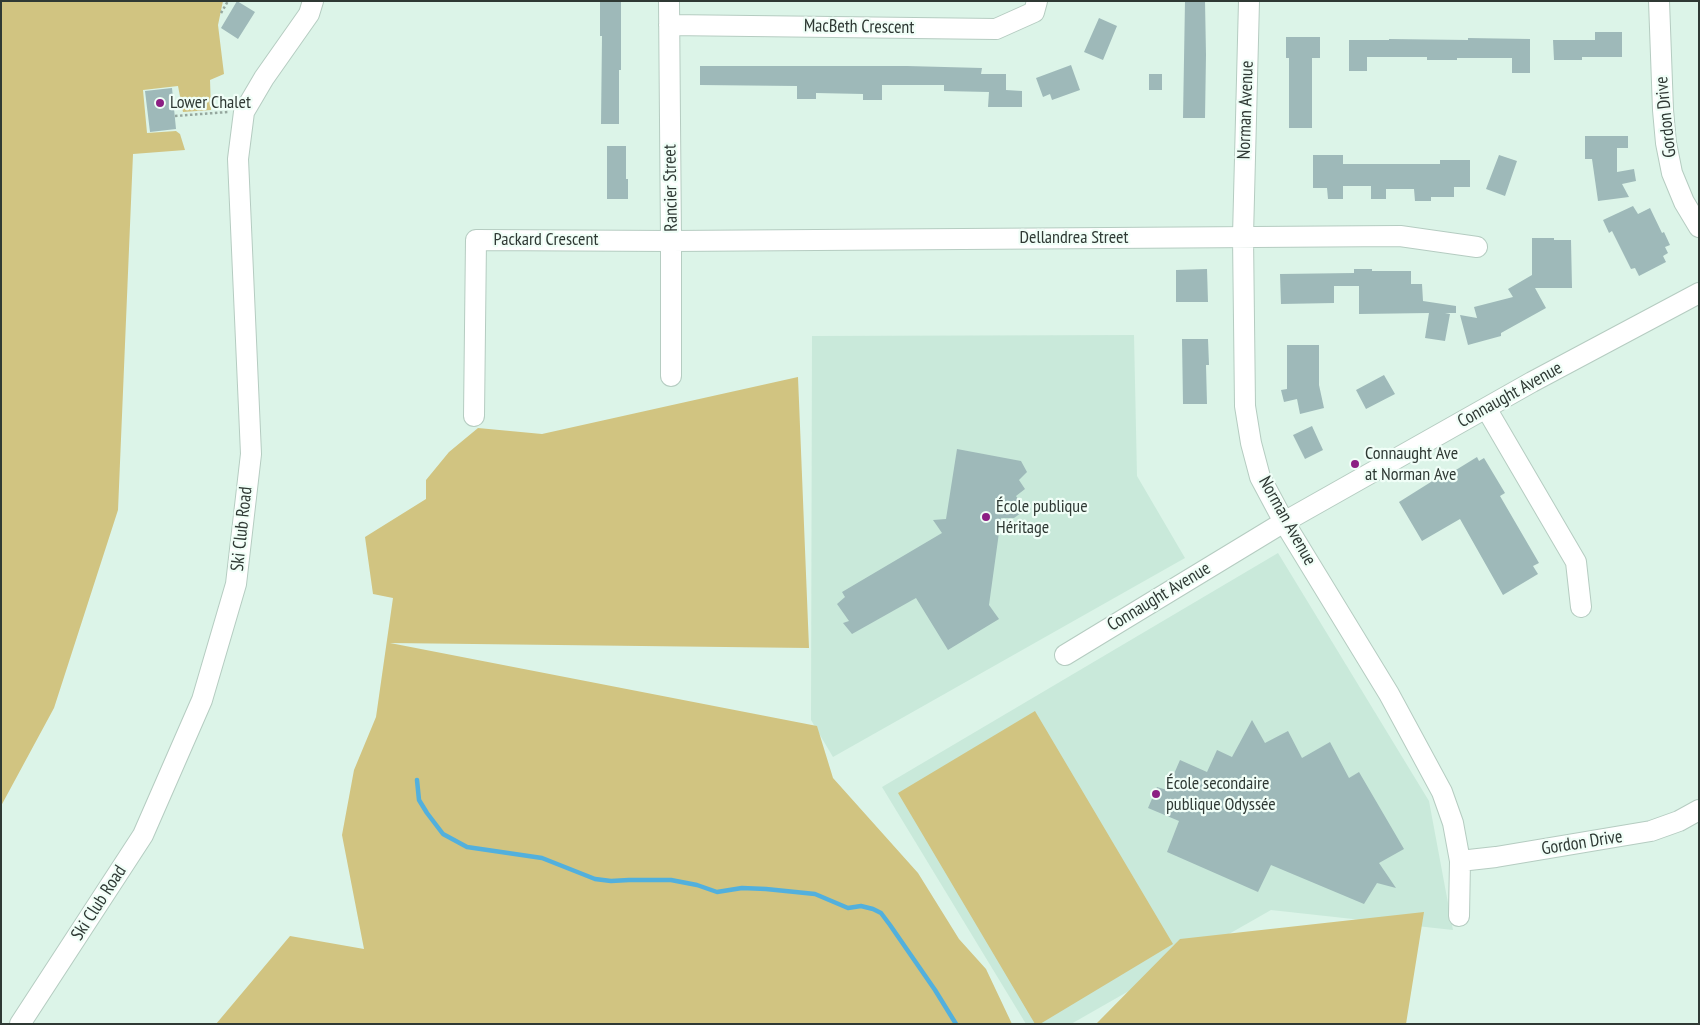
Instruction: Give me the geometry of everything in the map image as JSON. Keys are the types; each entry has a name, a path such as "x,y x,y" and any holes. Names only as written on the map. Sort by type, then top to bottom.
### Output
{"street":[{"name":"Ski Club Road","path":"20,1024 143,835 202,700 231,602 236,584 251,454 238,159 244,112 264,78 309,14 313,1"},
{"name":"Rancier Street","path":"669,1 670,376"},
{"name":"MacBeth Crescent","path":"669,25 996,29 1034,12 1037,1"},
{"name":"Norman Avenue","path":"1249,1 1243,236 1246,415 1250,443 1260,477 1284,522 1389,694 1442,792 1453,823 1460,861 1459,916"},
{"name":"Gordon Drive","path":"1659,1 1666,143 1672,173 1684,202 1699,227"},
{"name":"Dellandrea Street","path":"671,241 1400,236 1477,247"},
{"name":"Packard Crescent","path":"474,416 476,240 671,241"},
{"name":"Connaught Avenue","path":"1065,655 1284,522 1486,408 1699,293"},
{"path":"1486,408 1576,562 1582,607"},
{"name":"Gordon Drive","path":"1460,861 1496,857 1651,831 1679,821 1699,810"}],"path":[{"path":"221,13 228,1"},
{"path":"174,116 220,112"}],"shaded area":[{"path":"1,1 223,1 218,25 224,74 210,80 211,110 183,112 178,86 143,90 147,133 176,131 180,134 185,150 133,154 118,510 54,708 1,806"},
{"name":"École publique Héritage","path":"1134,335 1137,476 1185,558 833,757 811,720 812,336"},
{"path":"798,377 809,648 390,643 817,726 833,778 918,873 959,939 986,969 1012,1024 216,1024 290,936 364,949 342,835 354,770 376,717 393,598 373,594 365,537 426,499 426,480 449,452 478,428 542,434"},
{"name":"École secondaire publique Odyssée","path":"1278,553 1429,801 1453,930 1271,910 1071,1024 1026,1024 882,787"},
{"path":"1035,711 1173,944 1040,1024 1035,1024 898,793"},
{"path":"1424,912 1406,1024 1096,1024 1180,939"}],"building":[{"path":"237,1 255,12 238,39 221,28"},
{"path":"600,1 621,1 619,124 601,124 602,36 600,36"},
{"path":"1185,1 1205,1 1205,118 1183,118"},
{"path":"1099,18 1117,26 1103,60 1084,52"},
{"path":"1595,32 1622,32 1622,57 1582,57 1582,60 1554,60 1553,40 1595,40"},
{"path":"1286,37 1320,37 1320,58 1312,58 1312,128 1289,128 1289,58 1286,58"},
{"path":"1468,38 1530,39 1530,73 1512,73 1512,58 1427,60 1427,57 1367,57 1367,71 1349,71 1349,40 1468,40"},
{"path":"1071,65 1080,90 1052,100 1050,94 1043,97 1036,78"},
{"path":"700,66 982,68 981,74 1006,74 1006,90 1022,91 1022,107 988,107 989,92 944,91 944,85 882,85 882,100 863,100 863,94 816,93 816,99 797,99 797,86 700,85"},
{"path":"1149,74 1162,74 1162,90 1149,90"},
{"name":"Lower Chalet","path":"172,88 176,129 150,132 145,91"},
{"path":"1585,136 1628,136 1628,148 1617,148 1617,172 1634,169 1636,181 1622,184 1629,197 1598,201 1592,159 1585,159"},
{"path":"607,146 626,146 628,199 607,199"},
{"path":"1313,155 1343,155 1343,164 1440,164 1440,160 1470,160 1470,187 1454,187 1454,197 1431,197 1431,201 1415,201 1414,189 1386,189 1386,199 1371,199 1371,186 1343,186 1343,199 1328,199 1327,188 1313,188"},
{"path":"1499,155 1517,161 1505,196 1486,189"},
{"path":"1633,206 1638,214 1650,208 1670,245 1665,247 1668,253 1663,256 1666,262 1639,276 1635,268 1631,269 1612,231 1609,233 1603,220"},
{"path":"1532,238 1571,240 1572,288 1535,288 1546,308 1501,333 1501,336 1468,345 1460,315 1477,318 1474,307 1513,297 1508,289 1532,275"},
{"path":"1207,269 1208,302 1176,302 1176,270"},
{"path":"1354,269 1411,271 1411,284 1422,284 1423,301 1456,306 1456,313 1445,313 1450,314 1445,341 1425,338 1429,313 1359,314 1359,286 1334,286 1334,303 1281,304 1280,274 1354,273"},
{"path":"1182,339 1208,339 1209,365 1206,365 1207,404 1183,404"},
{"path":"1287,345 1319,345 1319,385 1324,408 1300,414 1297,399 1284,402 1281,390 1287,389"},
{"path":"1384,375 1395,394 1366,409 1356,390"},
{"path":"1312,426 1323,450 1305,459 1293,435"},
{"path":"957,449 1021,461 1027,472 1019,480 1025,489 1016,496 1025,510 1014,518 1001,518 989,605 999,619 948,650 916,598 852,634 843,623 849,621 837,604 845,597 842,592 942,533 933,520 946,519"},
{"path":"1477,457 1479,461 1484,458 1505,493 1500,496 1539,563 1533,566 1538,574 1503,595 1460,519 1422,541 1399,502 1450,470 1451,473"},
{"path":"1252,720 1265,743 1288,731 1302,758 1330,742 1349,778 1359,772 1404,849 1379,863 1396,888 1377,883 1364,904 1271,865 1258,892 1167,852 1179,821 1148,808 1157,787 1167,790 1180,760 1207,772 1217,750 1232,757"}],"waterway":[{"path":"417,780 419,800 427,813 443,834 467,847 542,858 595,879 611,881 671,880 697,885 717,892 742,888 815,894 848,908 861,906 873,909 881,913 890,925 956,1024"}],"place":[{"name":"Lower Chalet","path":"160,103"},
{"name":"Connaught Ave at Norman Ave","path":"1355,464"},
{"name":"École publique Héritage","path":"986,517"},
{"name":"École secondaire publique Odyssée","path":"1156,794"}]}
